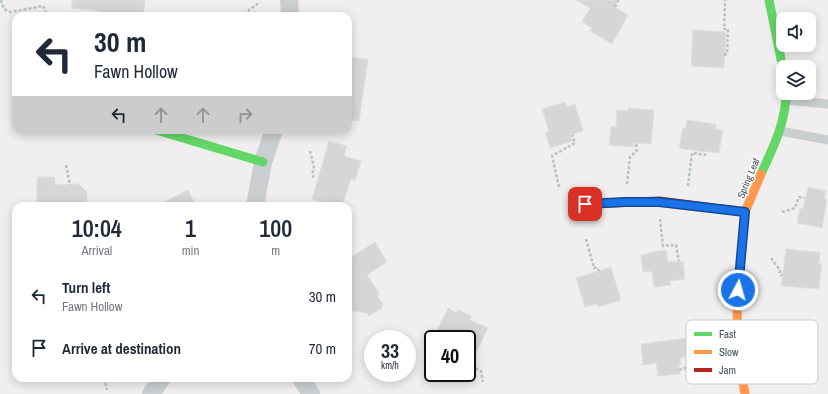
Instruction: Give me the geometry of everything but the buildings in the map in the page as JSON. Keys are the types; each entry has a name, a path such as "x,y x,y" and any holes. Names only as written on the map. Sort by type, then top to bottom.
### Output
{"street":[{"path":"289,0 290,12"},
{"path":"769,0 781,60"},
{"name":"Spring Leaf","path":"737,320 737,306 745,212 780,131 785,100"},
{"path":"169,134 263,162"},
{"path":"256,202 263,162 273,134"},
{"path":"585,204 659,202 745,212"},
{"path":"151,394 159,382"},
{"path":"304,382 311,394"},
{"name":"Spring Leaf","path":"743,384 745,394"}],"lane":[{"path":"804,100 828,104"},
{"path":"780,131 828,140"}],"path":[{"path":"1,0 4,9 10,12 43,6 46,12"},
{"path":"615,8 618,1 616,0"},
{"path":"724,55 727,54 728,29 724,29 725,0"},
{"path":"248,12 260,2"},
{"path":"559,187 552,156 575,143 572,134"},
{"path":"626,186 630,157 637,150 636,143"},
{"path":"310,151 314,167 312,175 315,179"},
{"path":"687,188 692,153 705,154 706,151"},
{"path":"66,165 70,185"},
{"path":"782,212 795,208 799,197 805,198"},
{"path":"660,217 663,246 676,245 679,261"},
{"path":"586,239 594,268 597,268 599,271"},
{"path":"771,258 780,270 780,274 782,276"},
{"path":"476,368 481,371 483,382"},
{"path":"680,370 686,368"},
{"path":"105,382 107,390"}],"traffic: fast":[{"path":"769,0 781,60"},
{"path":"761,174 781,125 785,100"},
{"path":"169,134 263,162"}],"traffic: slow":[{"path":"737,320 737,306 745,212 761,174"},
{"path":"743,384 745,394"}],"traffic: jam":[{"path":"585,204 659,201 745,212"}],"route":[{"path":"585,204 659,202 745,212 738,290"}]}
